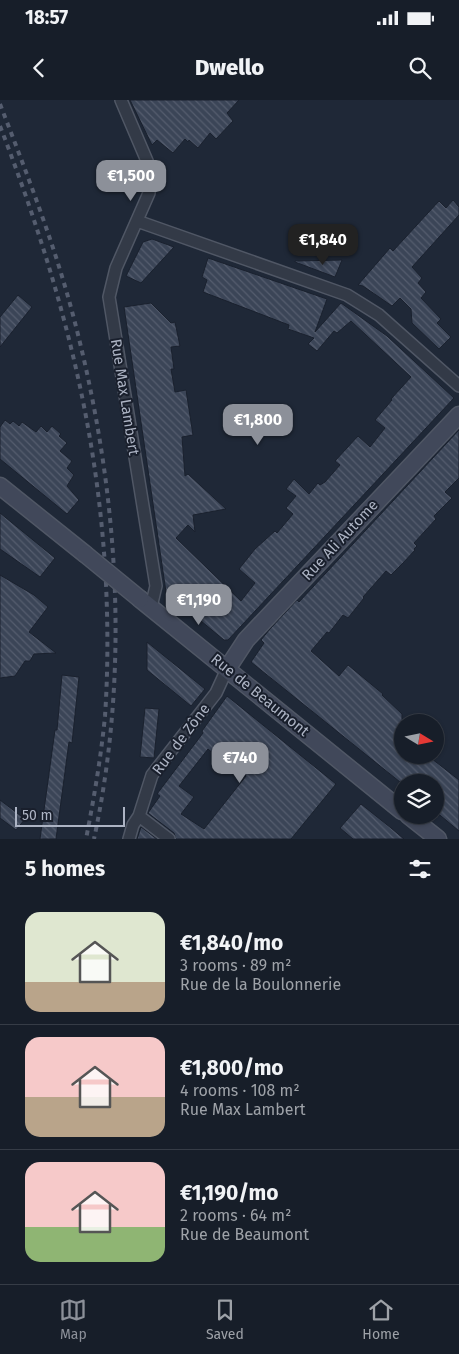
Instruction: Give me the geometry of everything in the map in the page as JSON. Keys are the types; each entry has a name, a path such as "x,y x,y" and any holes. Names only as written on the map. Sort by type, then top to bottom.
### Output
{"main road":[{"name":"Rue Ali Autome","path":"227,669 246,640 459,415"},
{"name":"Rue de Beaumont","path":"0,486 394,805"},
{"path":"419,824 438,839"}],"street":[{"name":"Rue Max Lambert","path":"121,100 150,168 149,192 116,268 109,297 156,586 145,603"},
{"path":"137,221 347,295 379,315 459,386"},
{"name":"Rue de Zône","path":"129,839 139,816 152,775 216,692 227,669"},
{"path":"139,816 169,839"}],"building":[{"path":"130,100 239,100 227,113 233,121 216,139 210,133 198,148 185,139 173,153 157,140 152,145"},
{"path":"453,200 459,207 459,215 412,267 422,278 418,283 426,292 421,298 441,319 437,323 451,337 439,349 412,323 411,309 400,298 392,306 363,286 358,285 390,248 393,251 439,201 446,208"},
{"path":"152,239 174,247 141,283 126,276 143,242"},
{"path":"208,258 327,299 315,332 341,303 387,336 454,398 228,640 224,640 166,592 124,307 151,303 171,323 175,322 180,346 171,347 174,369 171,369 175,392 186,390 193,435 182,437 185,476 188,474 226,509 193,515 195,532 188,525 176,538 241,601 255,583 239,569 255,549 275,531 277,533 293,514 286,508 296,496 286,489 294,479 309,494 318,483 320,485 325,482 340,465 335,461 358,436 370,447 385,428 375,420 411,377 351,321 337,333 334,331 317,351 308,344 314,338 288,329 289,325 203,292 207,280 202,277"},
{"path":"342,260 335,277 295,262 295,261"},
{"path":"18,295 32,307 0,347 0,317"},
{"path":"5,420 10,424 13,421 19,426 22,422 36,432 41,426 47,432 52,426 67,443 60,451 72,461 67,468 74,475 67,486 79,500 67,514 0,459 0,427"},
{"path":"459,430 459,478 445,492 452,498 434,516 436,519 414,543 417,546 415,550 391,575 386,571 363,597 348,618 343,615 311,651 339,676 348,665 383,694 402,714 394,714 394,764 439,764 459,780 459,831 444,818 444,774 394,774 394,777 251,662 264,643 261,640 297,600 299,602"},
{"path":"0,513 55,558 40,577 0,549"},
{"path":"0,575 34,595 48,607 29,632 56,653 34,654 30,661 25,661 15,676 0,678"},
{"path":"147,642 205,689 191,706 147,670"},
{"path":"62,675 79,677 72,743 69,742 56,839 40,839 55,730 57,730"},
{"path":"227,696 336,784 291,839 176,839 174,833 148,813 160,796 157,794 203,733 202,731","holes":["208,749 221,760 223,757 246,776 204,829 181,814 194,797 179,786"]},
{"path":"145,708 159,709 154,758 140,757"},
{"path":"0,800 25,819 16,830 0,818"},
{"path":"361,804 404,839 353,839 340,828"},
{"path":"141,827 157,839 137,839"}],"railway":[{"path":"0,104 49,235 66,288 88,379 109,510 114,576 113,708 106,774 94,839"},
{"path":"0,126 40,238 72,350 84,407 102,524 107,617 106,700 99,762 86,839"}]}
